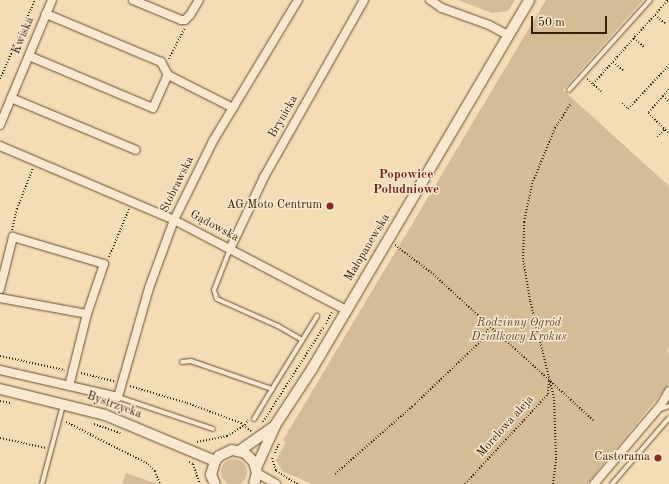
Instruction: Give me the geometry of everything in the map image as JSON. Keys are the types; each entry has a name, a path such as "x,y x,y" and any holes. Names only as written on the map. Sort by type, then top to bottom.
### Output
{"street":[{"name":"Kwiska","path":"0,125 52,0"},
{"path":"133,0 186,20 199,0"},
{"name":"Stobrawska","path":"118,397 149,288 174,220 194,177 233,108 298,0"},
{"name":"Brynicka","path":"230,249 264,177 364,0"},
{"path":"430,0 442,8 489,25 508,35"},
{"name":"Małopanewska","path":"254,484 256,471 276,424 346,310 529,0"},
{"path":"46,14 161,62 168,75 233,108"},
{"path":"29,56 154,108 168,75"},
{"path":"11,98 136,150"},
{"name":"Gądowska","path":"0,146 174,220 346,310"},
{"path":"0,289 14,237 104,264 87,314 69,386"},
{"path":"0,298 87,314"},
{"path":"0,370 118,397"},
{"name":"Bystrzycka","path":"0,389 63,403 105,415 215,461"},
{"path":"663,407 669,391"},
{"path":"594,484 669,400"},
{"name":"Małopanewska","path":"239,451 276,424"},
{"path":"214,484 212,475 215,461 225,452 239,451 250,457 256,471 276,484"}],"lane":[{"path":"569,90 650,0"},
{"path":"230,249 214,290 216,299 278,326 302,340"},
{"path":"251,419 272,389 317,316"},
{"path":"182,362 191,361 272,389"},
{"path":"118,397 213,428"},
{"path":"42,484 63,403"},
{"path":"613,482 669,418"}],"path":[{"path":"0,79 35,0"},
{"path":"603,93 593,84 668,0"},
{"path":"655,15 665,23"},
{"path":"163,66 186,25 186,20"},
{"path":"634,38 644,47"},
{"path":"613,62 623,70"},
{"path":"622,103 628,109 669,65"},
{"path":"669,89 648,113 669,133"},
{"path":"663,96 669,101"},
{"path":"553,484 556,436 554,398 530,300 523,259 524,222 532,184 555,128 571,103"},
{"path":"657,137 665,129"},
{"path":"14,237 11,229 35,161"},
{"path":"104,264 108,260 132,202"},
{"path":"387,241 433,274 549,377 594,421"},
{"path":"335,474 420,399 484,338 490,325"},
{"name":"Morelowa aleja","path":"465,484 548,394 549,377"},
{"path":"0,401 13,403"},
{"path":"59,418 148,464 155,471 160,484"},
{"path":"195,445 196,442 227,436 245,425 251,419"},
{"path":"89,422 122,434"},
{"path":"0,438 46,448 53,445"},
{"path":"271,457 276,471 298,484"},
{"path":"187,461 193,464 200,484"}],"green space":[{"path":"458,0 515,0 508,11 492,13"},
{"name":"Rodzinny Ogród Działkowy Krokus","path":"546,0 643,0 563,90 669,186 669,348 667,351 669,354 669,384 587,484 312,484 282,471 276,460 286,442 283,440"},
{"path":"234,459 243,463 247,472 243,481 234,485 225,481 221,472 225,463"},
{"path":"126,473 158,484 122,484"}],"place":[{"name":"AG Moto Centrum","path":"330,206"},
{"name":"Castorama","path":"658,458"}],"district":[{"name":"Popowice Południowe","path":"406,184"}]}
